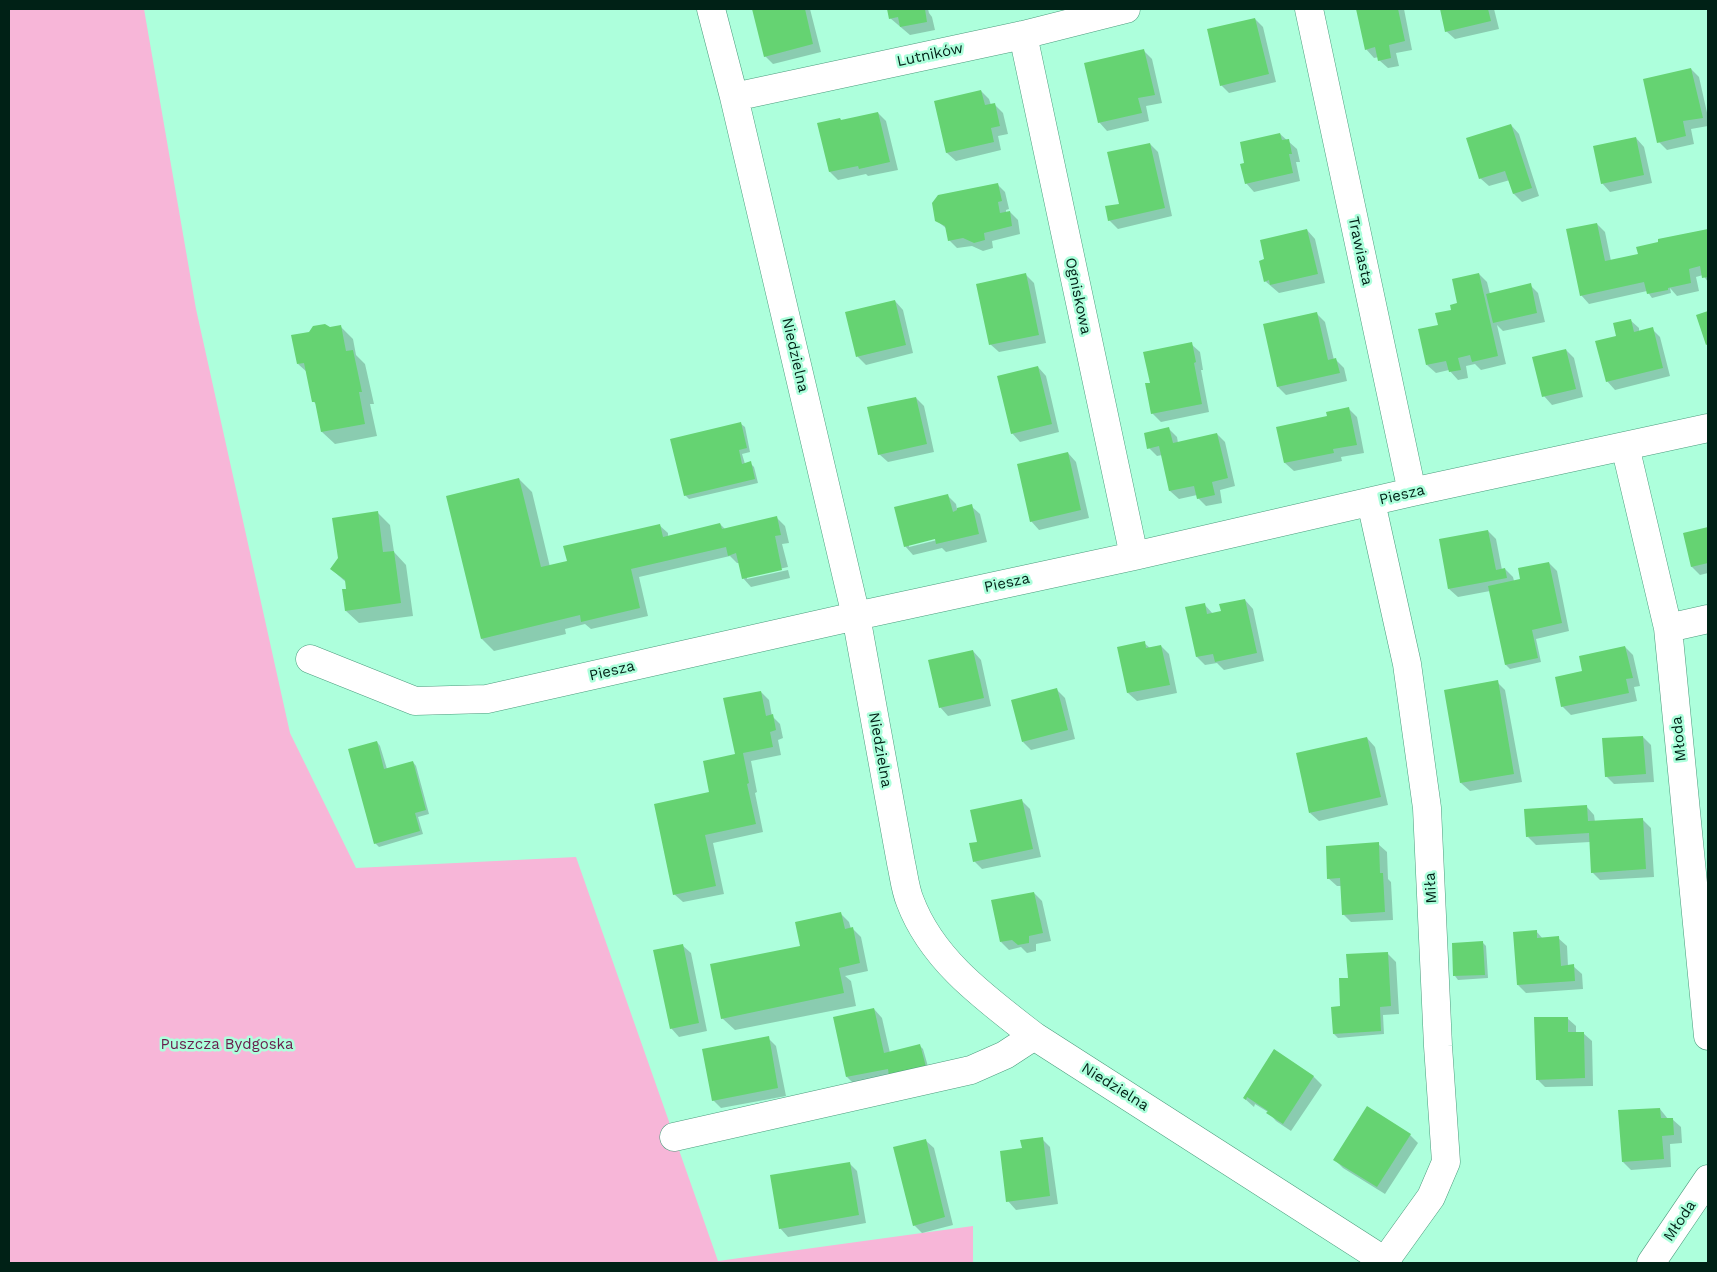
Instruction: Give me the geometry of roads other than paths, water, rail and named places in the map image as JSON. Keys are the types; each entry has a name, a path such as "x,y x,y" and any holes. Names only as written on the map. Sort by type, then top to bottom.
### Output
{"street":[{"name":"Niedzielna","path":"711,9 734,97 856,616 901,863 910,900 924,931 941,954 985,998 1034,1036 1387,1262"},
{"name":"Lutników","path":"734,97 1023,36 1126,9"},
{"name":"Trawiasta","path":"1309,9 1412,492"},
{"name":"Ogniskowa","path":"1023,36 1134,556"},
{"name":"Piesza","path":"310,659 415,701 487,700 1412,492 1708,428"},
{"name":"Młoda","path":"1625,446 1668,628 1708,1036"},
{"name":"Miła","path":"1371,502 1407,664 1427,808 1438,1046 1446,1162 1431,1197 1387,1262"},
{"path":"1668,628 1708,619"},
{"path":"674,1137 971,1070 1005,1055 1034,1036"},
{"name":"Młoda","path":"1651,1263 1708,1180"}],"park label":[{"name":"Puszcza Bydgoska","path":"227,1045"}]}
